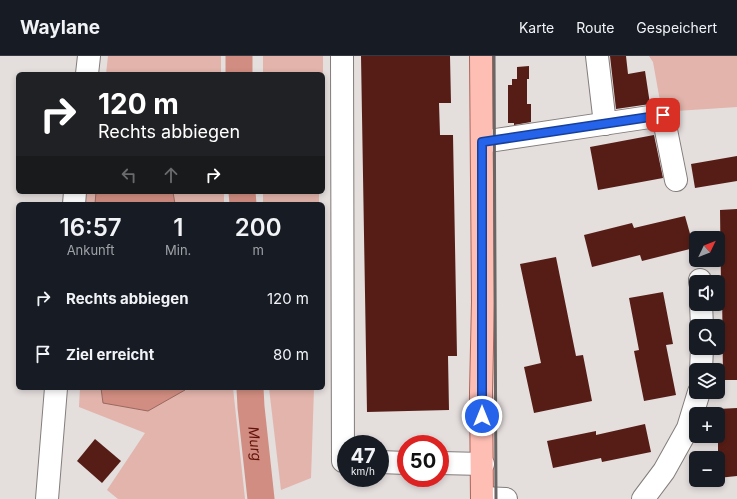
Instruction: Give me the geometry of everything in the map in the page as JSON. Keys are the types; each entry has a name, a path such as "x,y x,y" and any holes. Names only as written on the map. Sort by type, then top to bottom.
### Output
{"main road":[{"path":"481,56 482,498"}],"street":[{"path":"87,72 89,56"},
{"path":"342,56 343,435"},
{"path":"597,56 605,124"},
{"path":"482,142 663,115 676,180"},
{"path":"47,499 56,390"},
{"path":"643,499 664,471 688,428 697,399"},
{"path":"449,463 483,464"},
{"path":"482,498 506,499"}],"shaded area":[{"path":"108,56 221,56 221,72 106,72"},
{"path":"263,56 323,56 323,72 263,72"},
{"path":"649,56 737,56 737,107 676,111 660,101 653,62"},
{"path":"85,194 96,194 95,202 84,202"},
{"path":"96,194 173,194 175,202 95,202"},
{"path":"173,194 224,194 224,202 175,202"},
{"path":"263,194 319,194 319,202 263,202"},
{"path":"80,390 101,390 103,403 185,390 233,390 245,499 118,499 107,490 145,433 79,407"},
{"path":"101,390 185,390 148,411 103,403"},
{"path":"269,390 314,390 311,478 281,490"}],"building":[{"path":"361,56 450,56 451,103 439,103 440,135 453,135 457,356 448,356 449,410 367,412"},
{"path":"610,56 626,56 628,74 645,71 650,104 616,109"},
{"path":"529,66 529,79 527,79 527,104 531,104 531,122 514,125 514,123 508,123 508,85 512,85 512,79 517,79 517,67"},
{"path":"654,135 663,178 598,190 590,147"},
{"path":"737,156 737,181 695,188 691,164"},
{"path":"737,209 737,380 725,380 725,363 723,363 723,355 725,355 725,319 722,319 722,311 725,311 725,275 721,275 721,267 725,267 725,231 720,231 720,210"},
{"path":"685,216 689,231 689,249 642,261 640,255 592,267 584,235 632,223 634,228"},
{"path":"556,257 576,356 583,355 592,401 534,413 524,367 541,363 520,264"},
{"path":"663,292 673,344 666,345 676,395 644,401 634,351 639,350 629,298"},
{"path":"737,408 737,476 725,477 725,451 718,451 718,443 725,443 725,409"},
{"path":"645,424 651,452 602,462 601,458 553,468 547,441 596,431 596,435"},
{"path":"95,439 121,461 102,483 77,461"}],"waterway":[{"name":"Murg","path":"239,56 239,72"},
{"name":"Murg","path":"242,194 243,202"},
{"name":"Murg","path":"250,390 261,499"}],"railway":[{"path":"494,56 496,499"}],"route":[{"path":"482,416 482,142 663,115"}]}
